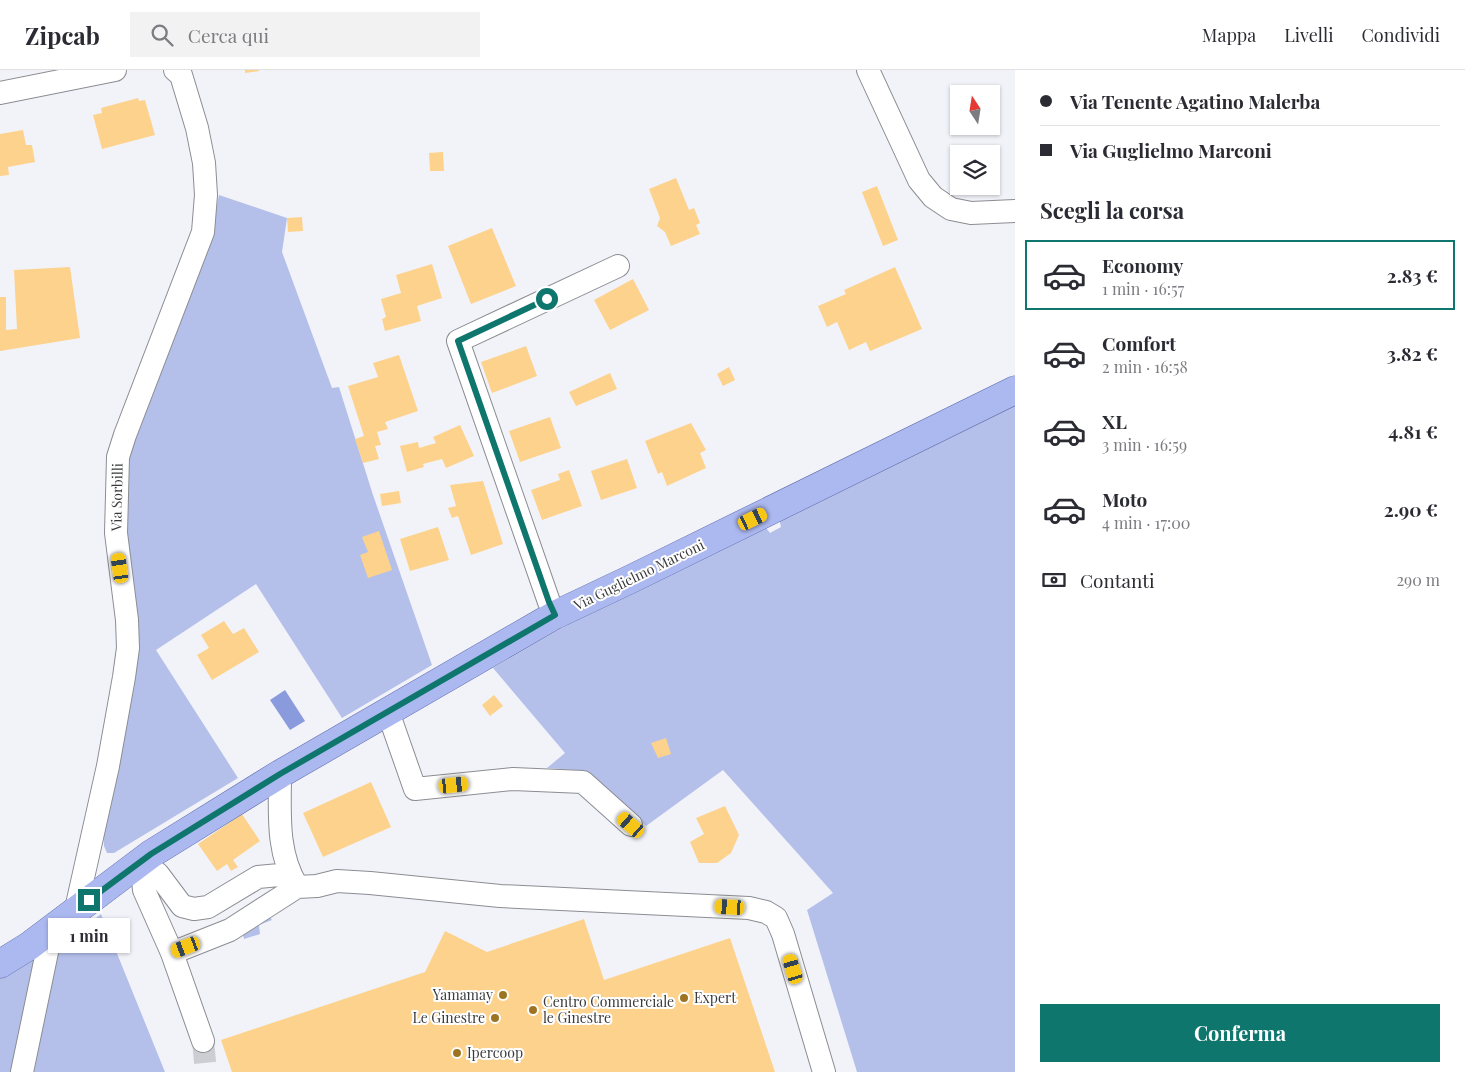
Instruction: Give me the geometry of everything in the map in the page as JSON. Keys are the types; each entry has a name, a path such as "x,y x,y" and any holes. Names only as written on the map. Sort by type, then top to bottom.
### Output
{"main road":[{"name":"Via Guglielmo Marconi","path":"0,964 29,946 141,860 280,774 555,615 1015,390"}],"street":[{"path":"0,94 115,70"},
{"name":"Via Sorbilli","path":"76,909 108,766 128,648 127,620 116,533 118,457 202,232 206,195 204,164 197,128 180,76 175,70"},
{"path":"868,70 919,180 933,197 951,209 972,213 1015,212"},
{"path":"555,615 458,341 618,266"},
{"path":"388,712 415,790 512,779 583,782 631,825"},
{"path":"280,774 280,835 293,880"},
{"path":"141,860 158,874 182,906 194,909 208,907 258,878 293,880 317,886 337,882 370,883 500,896 749,908 766,912 776,918 783,934 824,1072"},
{"path":"141,860 144,890 172,953 203,1040"},
{"path":"172,953 230,930 293,880"},
{"path":"22,1072 52,928"}],"shaded area":[{"path":"219,195 287,218 282,252 332,388 339,387 373,495 432,665 342,718 256,584 156,650 238,778 114,853 107,853 104,846 103,829 129,692 124,462 210,236"},
{"path":"1015,402 1015,1072 857,1072 807,910 833,893 723,770 646,826 588,771 547,768 565,753 493,668 572,622 764,525 770,533 781,527 779,518"},
{"path":"285,690 305,721 290,730 270,700"},
{"path":"101,914 165,1072 34,1072 58,948"},
{"path":"268,915 272,920 259,925 260,934 244,939 243,935"},
{"path":"41,954 17,1072 0,1072 0,977"}],"building":[{"path":"245,70 259,70 259,71 245,73"},
{"path":"138,98 139,101 145,100 155,135 102,149 93,115 102,113 101,108"},
{"path":"23,130 26,145 32,145 35,162 8,167 9,175 0,176 0,134"},
{"path":"443,152 444,171 430,171 429,153"},
{"path":"676,178 689,210 694,208 700,223 696,225 700,234 671,246 665,232 657,226 660,218 649,189"},
{"path":"877,186 898,240 883,246 862,192"},
{"path":"302,217 303,231 288,232 287,218"},
{"path":"492,228 516,286 471,304 448,246"},
{"path":"432,264 442,298 417,306 421,321 385,331 382,319 386,317 381,299 401,293 396,275"},
{"path":"70,267 80,338 0,351 0,297 6,297 6,330 17,329 14,270"},
{"path":"895,267 922,329 870,351 866,342 849,350 837,322 827,327 818,306 846,294 844,290"},
{"path":"633,279 649,310 610,330 594,300"},
{"path":"526,346 537,376 492,393 481,362"},
{"path":"399,355 418,411 385,422 388,429 377,432 381,445 375,446 379,459 363,463 355,439 364,436 348,386 378,377 373,363"},
{"path":"729,367 735,380 723,386 717,374"},
{"path":"610,373 617,389 576,406 569,392"},
{"path":"550,417 561,448 520,462 509,431"},
{"path":"691,423 706,450 700,453 706,468 667,486 662,472 658,474 645,441"},
{"path":"460,425 474,456 446,468 442,459 423,464 424,467 407,472 400,446 418,442 419,448 436,443 433,437"},
{"path":"627,459 637,488 601,500 591,471"},
{"path":"569,470 582,506 542,520 531,490 560,480 558,474"},
{"path":"483,481 503,544 471,555 458,516 452,518 448,508 456,506 450,485"},
{"path":"399,491 401,503 382,506 380,494"},
{"path":"438,527 449,560 410,571 400,539"},
{"path":"379,531 392,570 368,578 360,555 368,552 362,537"},
{"path":"224,621 233,634 244,628 259,652 212,680 197,655 209,648 201,635"},
{"path":"494,695 503,706 490,716 482,705"},
{"path":"666,738 671,754 658,758 651,743"},
{"path":"371,782 391,827 323,857 303,813"},
{"path":"725,806 739,835 731,853 717,863 699,863 690,842 704,834 696,818"},
{"path":"242,814 260,841 233,860 238,867 231,871 227,864 217,871 198,844"},
{"name":"Centro Commerciale le Ginestre","path":"584,919 604,980 730,938 775,1072 232,1072 221,1040 425,972 445,931 487,952"}],"tunnel":[{"path":"203,1041 206,1072"}],"place":[{"name":"Yamamay","path":"503,995"},
{"name":"Expert","path":"684,998"},
{"name":"Centro Commerciale le Ginestre","path":"533,1010"},
{"name":"Le Ginestre","path":"495,1018"},
{"name":"Ipercoop","path":"457,1053"}],"route":[{"path":"89,900 141,860 280,774 555,615 458,341 547,299"}]}
